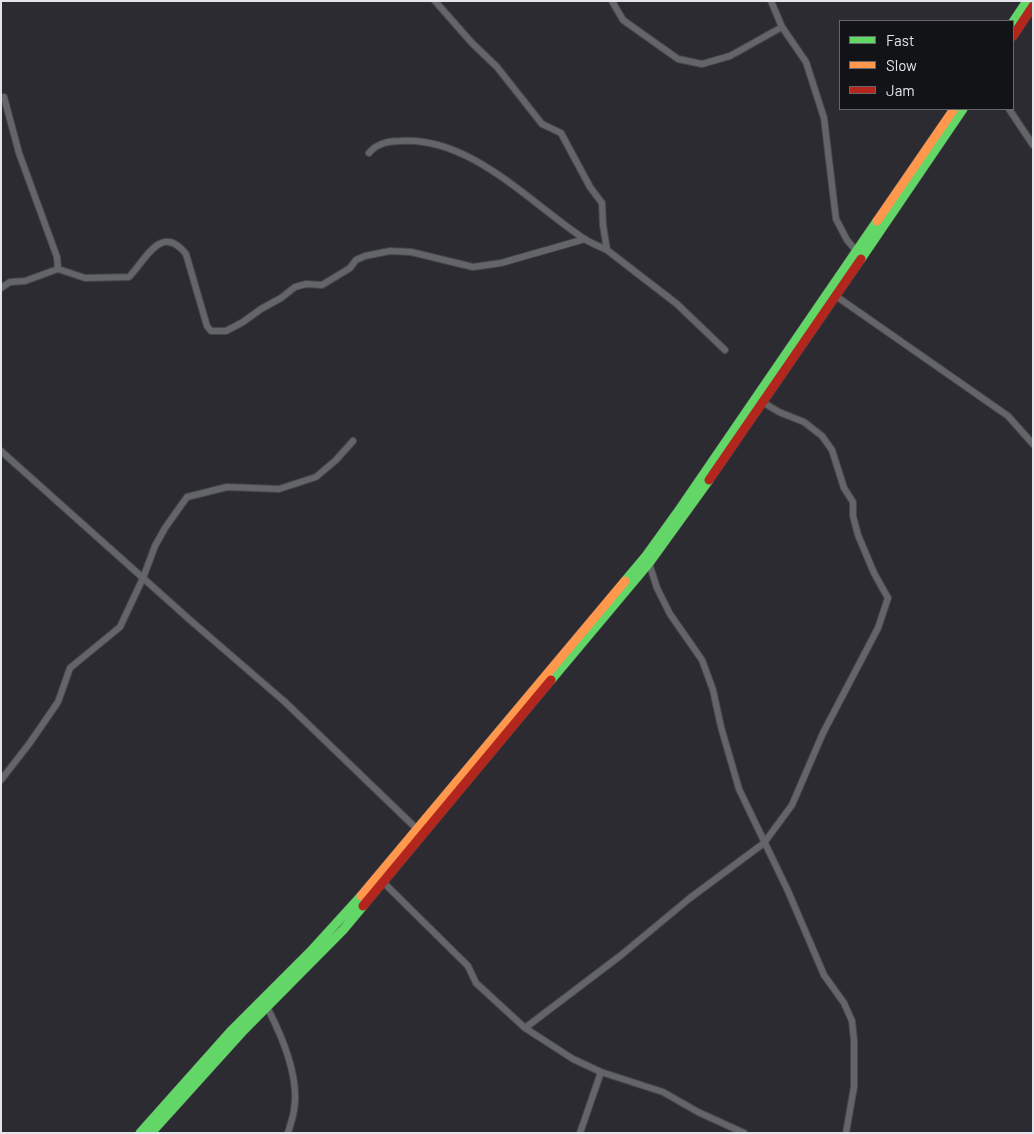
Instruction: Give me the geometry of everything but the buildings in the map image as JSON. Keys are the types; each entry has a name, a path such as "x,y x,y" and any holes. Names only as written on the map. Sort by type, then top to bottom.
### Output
{"main road":[{"path":"1014,20 1027,1"},
{"path":"1014,34 1033,6"},
{"path":"140,1133 230,1032 380,879 649,563 675,528 953,110"},
{"path":"859,254 961,110"},
{"path":"420,832 646,556 759,400"},
{"path":"152,1133 244,1030 343,930 380,879"}],"street":[{"path":"435,1 472,43 497,67 542,124 561,132 590,187 602,203 607,250"},
{"path":"612,1 623,20 678,59 702,64 730,56 782,28"},
{"path":"771,1 782,28 806,62 824,118 836,219 847,240 859,254"},
{"path":"4,97 19,153 57,257 58,269"},
{"path":"1010,110 1033,145"},
{"path":"369,152 374,146 392,141 412,140 437,145 487,166 585,240 607,250 677,304 725,350"},
{"path":"1,288 10,282 25,281 58,269 85,278 129,277 138,269 154,246 166,241 178,244 186,254 207,326 211,331 226,331 244,322 295,287 306,284 322,285 350,268 356,260 365,256 390,251 411,252 473,267 501,263 585,240"},
{"path":"832,294 1008,416 1033,444"},
{"path":"525,1028 620,956 690,898 764,843 792,805 823,733 878,628 888,598 874,573 861,543 852,516 852,502 844,488 832,450 822,436 804,422 759,400"},
{"path":"1,780 58,702 70,668 120,627 143,578 155,546 187,497 227,487 279,489 316,478 354,441"},
{"path":"1,451 285,702 420,832"},
{"path":"649,563 657,588 670,614 702,660 713,690 721,727 739,789 798,914 824,975 844,1003 852,1021 854,1087 846,1133"},
{"path":"380,879 468,966 476,983 525,1028 573,1058 601,1072 663,1092 698,1112 744,1133"},
{"path":"267,1007 281,1035 294,1079 295,1109 288,1133"},
{"path":"580,1133 601,1072"}],"traffic: fast":[{"path":"1014,20 1027,1"},
{"path":"861,259 962,110"},
{"path":"625,581 677,513 877,221"},
{"path":"551,680 649,563 709,480"},
{"path":"140,1133 230,1032 310,952 361,896"},
{"path":"151,1133 244,1030 343,930 363,906"}],"traffic: slow":[{"path":"877,221 953,110"},
{"path":"361,896 625,581"}],"traffic: jam":[{"path":"1014,34 1033,6"},
{"path":"709,480 861,259"},
{"path":"363,906 551,680"}]}
